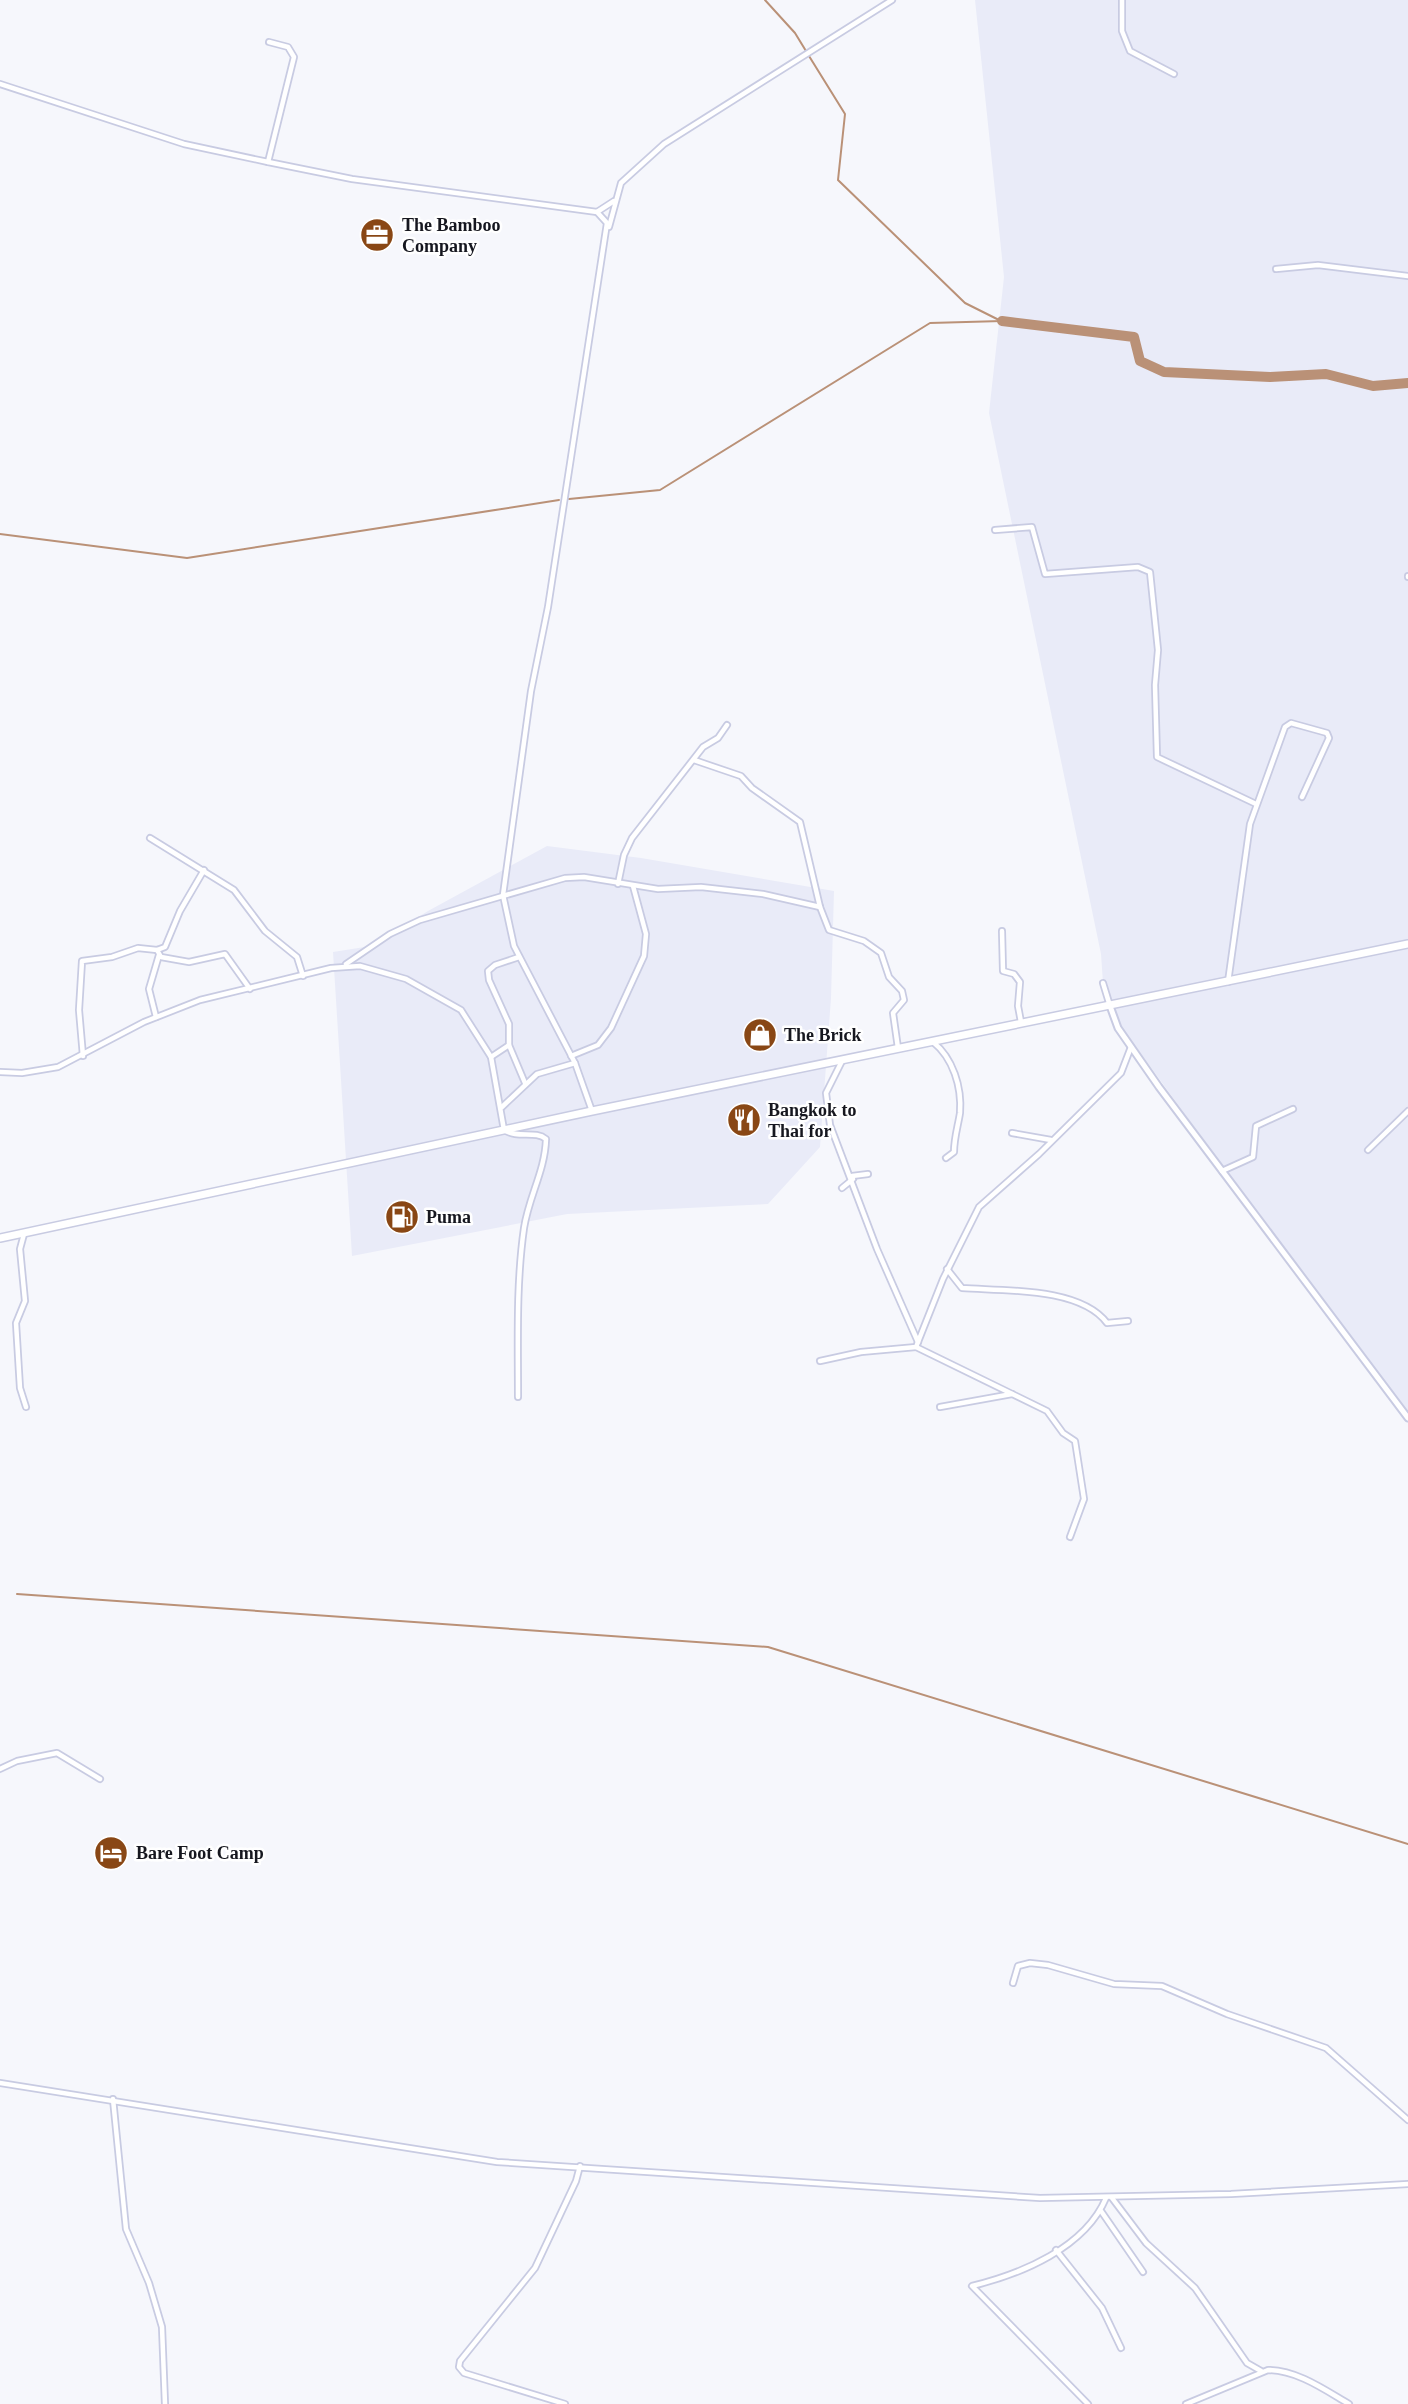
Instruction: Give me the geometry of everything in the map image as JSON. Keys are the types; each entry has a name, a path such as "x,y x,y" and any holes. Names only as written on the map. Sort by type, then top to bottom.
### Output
{"highway":[{"path":"0,1238 592,1111 1228,983 1408,944"}],"street":[{"path":"592,1111 575,1063 510,936 503,895 531,691 548,607 577,412 614,200 625,178 664,144 892,0"},
{"path":"1122,0 1122,31 1130,51 1174,74"},
{"path":"268,162 294,57 288,47 269,42"},
{"path":"0,84 184,144 352,179 597,212 614,200"},
{"path":"597,212 608,227"},
{"path":"1276,269 1318,265 1408,276"},
{"path":"995,530 1032,527 1045,574 1138,567 1150,572 1158,650 1155,685 1157,757 1256,804"},
{"path":"1228,983 1245,847 1256,804 1285,727 1291,723 1327,733 1329,737 1302,797"},
{"path":"618,884 628,845 694,760 727,726"},
{"path":"694,760 741,776 752,788 800,822 820,907 829,930 864,941 881,953 889,977 904,997 902,1006 893,1013 898,1048"},
{"path":"150,838 234,890 265,931 297,957 303,976"},
{"path":"156,1017 149,989 158,952 167,943 180,911 204,870"},
{"path":"0,1072 41,1071 83,1056 156,1017 200,1000 344,965 401,928 565,878 584,877 633,886 701,887 763,894 820,907"},
{"path":"571,1056 598,1045 611,1028 644,956 646,934 633,886"},
{"path":"1002,931 1003,971 1014,974 1020,982 1018,1006 1021,1023"},
{"path":"83,1056 79,1010 82,961 112,957 138,948 189,962 225,954 250,989"},
{"path":"519,957 491,967 488,975 509,1024 509,1045 525,1083"},
{"path":"344,965 406,979 454,1004 466,1017 491,1057 504,1130 521,1136 541,1135 546,1139 544,1168 526,1216 520,1256 517,1397"},
{"path":"1103,983 1118,1027 1131,1047 1408,1418"},
{"path":"933,1041 948,1054 954,1068 960,1114 954,1152 946,1158"},
{"path":"491,1057 509,1045"},
{"path":"917,1345 947,1269 979,1207 1121,1073 1131,1047"},
{"path":"842,1060 826,1093 830,1125 917,1345"},
{"path":"501,1108 537,1073 575,1063"},
{"path":"1222,1171 1253,1157 1255,1130 1262,1121 1293,1109"},
{"path":"1368,1150 1408,1111"},
{"path":"1012,1133 1052,1140"},
{"path":"842,1188 852,1177 868,1174"},
{"path":"24,1233 20,1249 25,1301 16,1323 20,1388 26,1407"},
{"path":"947,1269 962,1288 1067,1297 1107,1323 1128,1321"},
{"path":"820,1361 917,1345 1047,1411 1062,1433 1075,1441 1084,1499 1070,1537"},
{"path":"940,1407 1013,1394"},
{"path":"0,1769 46,1753 57,1753 100,1779"},
{"path":"1013,1983 1018,1966 1030,1963 1058,1967 1114,1984 1170,1988 1227,2014 1326,2048 1408,2120"},
{"path":"0,2083 113,2099 467,2158 938,2193 1109,2198 1408,2184"},
{"path":"113,2099 125,2224 162,2327 165,2404"},
{"path":"565,2404 464,2373 459,2367 460,2361 535,2268 576,2181 580,2166"},
{"path":"1088,2404 972,2286 1001,2279 1082,2234 1109,2198"},
{"path":"1109,2198 1137,2234 1195,2288 1248,2363 1261,2371"},
{"path":"1101,2210 1143,2272"},
{"path":"1056,2250 1102,2308 1121,2348"},
{"path":"1186,2404 1261,2371 1282,2371 1349,2404"}],"shaded area":[{"path":"975,0 1408,0 1408,1421 1115,1018 1107,982 1103,983 1101,954 989,413 1004,277"},
{"path":"547,846 641,858 834,891 831,998 820,1147 768,1204 567,1214 352,1256 333,952 371,946 428,911"}],"waterway":[{"path":"765,0 795,33 806,51"},
{"path":"809,56 845,114 838,180 965,303 1001,321"},
{"path":"569,499 660,490 930,323 1002,321"},
{"path":"1002,321 1134,337 1140,361 1164,372 1270,377 1326,374 1373,386 1408,383"},
{"path":"0,534 187,558 559,500"},
{"path":"17,1594 768,1647 1408,1844"}],"place":[{"name":"The Bamboo Company","path":"377,235"},
{"name":"The Brick","path":"760,1035"},
{"name":"Bangkok to Thai for","path":"744,1120"},
{"name":"Puma","path":"402,1217"},
{"name":"Bare Foot Camp","path":"111,1853"}]}
